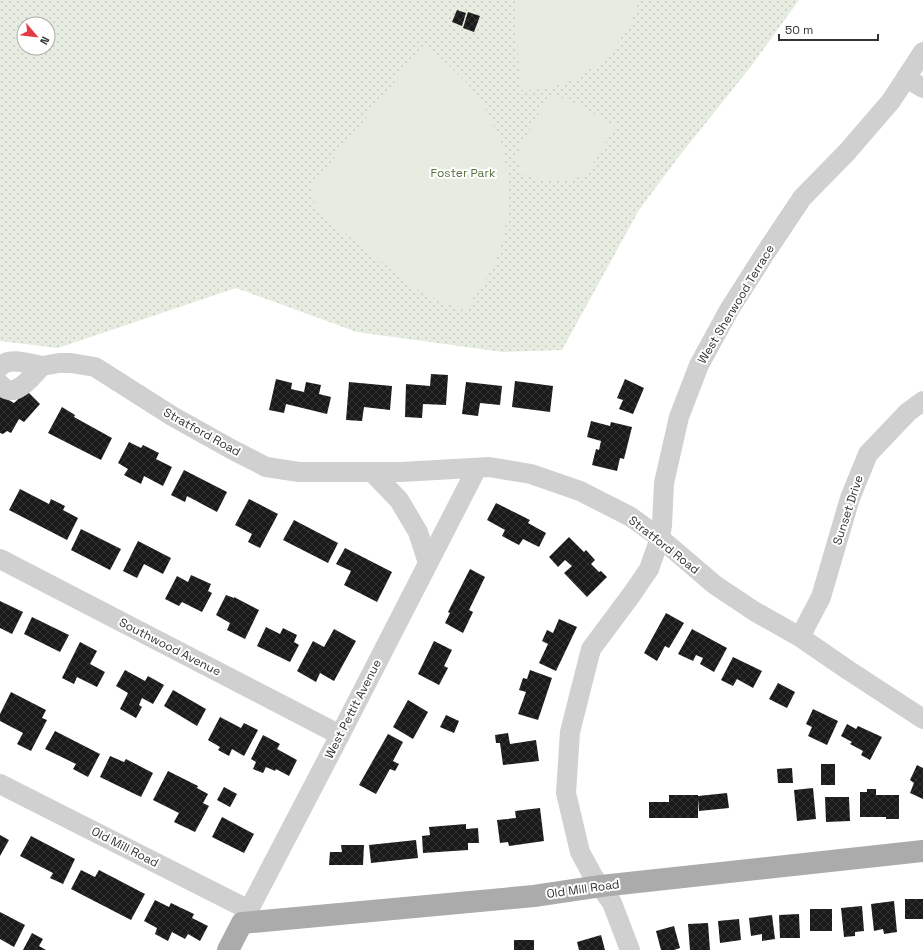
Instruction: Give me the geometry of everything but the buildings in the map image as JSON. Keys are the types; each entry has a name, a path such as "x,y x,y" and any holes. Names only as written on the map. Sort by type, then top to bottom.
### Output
{"main road":[{"name":"Old Mill Road","path":"246,916 534,896 601,886 923,851"},
{"name":"West Pettit Avenue","path":"228,950 246,916"}],"street":[{"name":"West Sherwood Terrace","path":"630,950 612,902 593,876 580,852 566,793 570,732 592,649 632,594 648,569 660,538 664,483 679,417 699,365 729,310 802,198 847,152 891,101 923,52"},
{"path":"906,78 923,88"},
{"name":"Stratford Road","path":"0,367 6,362 12,361 42,366 59,363 71,363 95,367 172,416 266,467 299,472 401,472 490,467 531,474 580,491 631,517 660,538 715,585 800,637 923,719"},
{"path":"0,384 6,389 18,389 23,386 42,366"},
{"name":"Sunset Drive","path":"800,637 821,598 850,498 868,454 908,412 923,401"},
{"name":"West Pettit Avenue","path":"246,916 477,468"},
{"path":"372,472 402,506 418,532 428,563"},
{"name":"Southwood Avenue","path":"0,559 340,735"},
{"name":"Old Mill Road","path":"0,784 246,916"}],"green space":[{"name":"Foster Park","path":"0,0 799,0 752,65 677,159 639,210 562,350 503,352 357,332 236,288 58,348 0,341"},
{"path":"515,0 639,0 632,19 622,37 610,53 595,66 578,77 560,84 541,89 520,90"},
{"path":"423,46 450,67 472,89 487,111 505,158 508,183 508,209 504,234 496,259 489,273 464,311 452,302 447,308 434,298 431,300 315,210 312,186"},
{"path":"556,96 573,102 615,126 594,162 584,174 574,179 557,181 539,179 521,172 516,156 539,113 550,98"}]}
